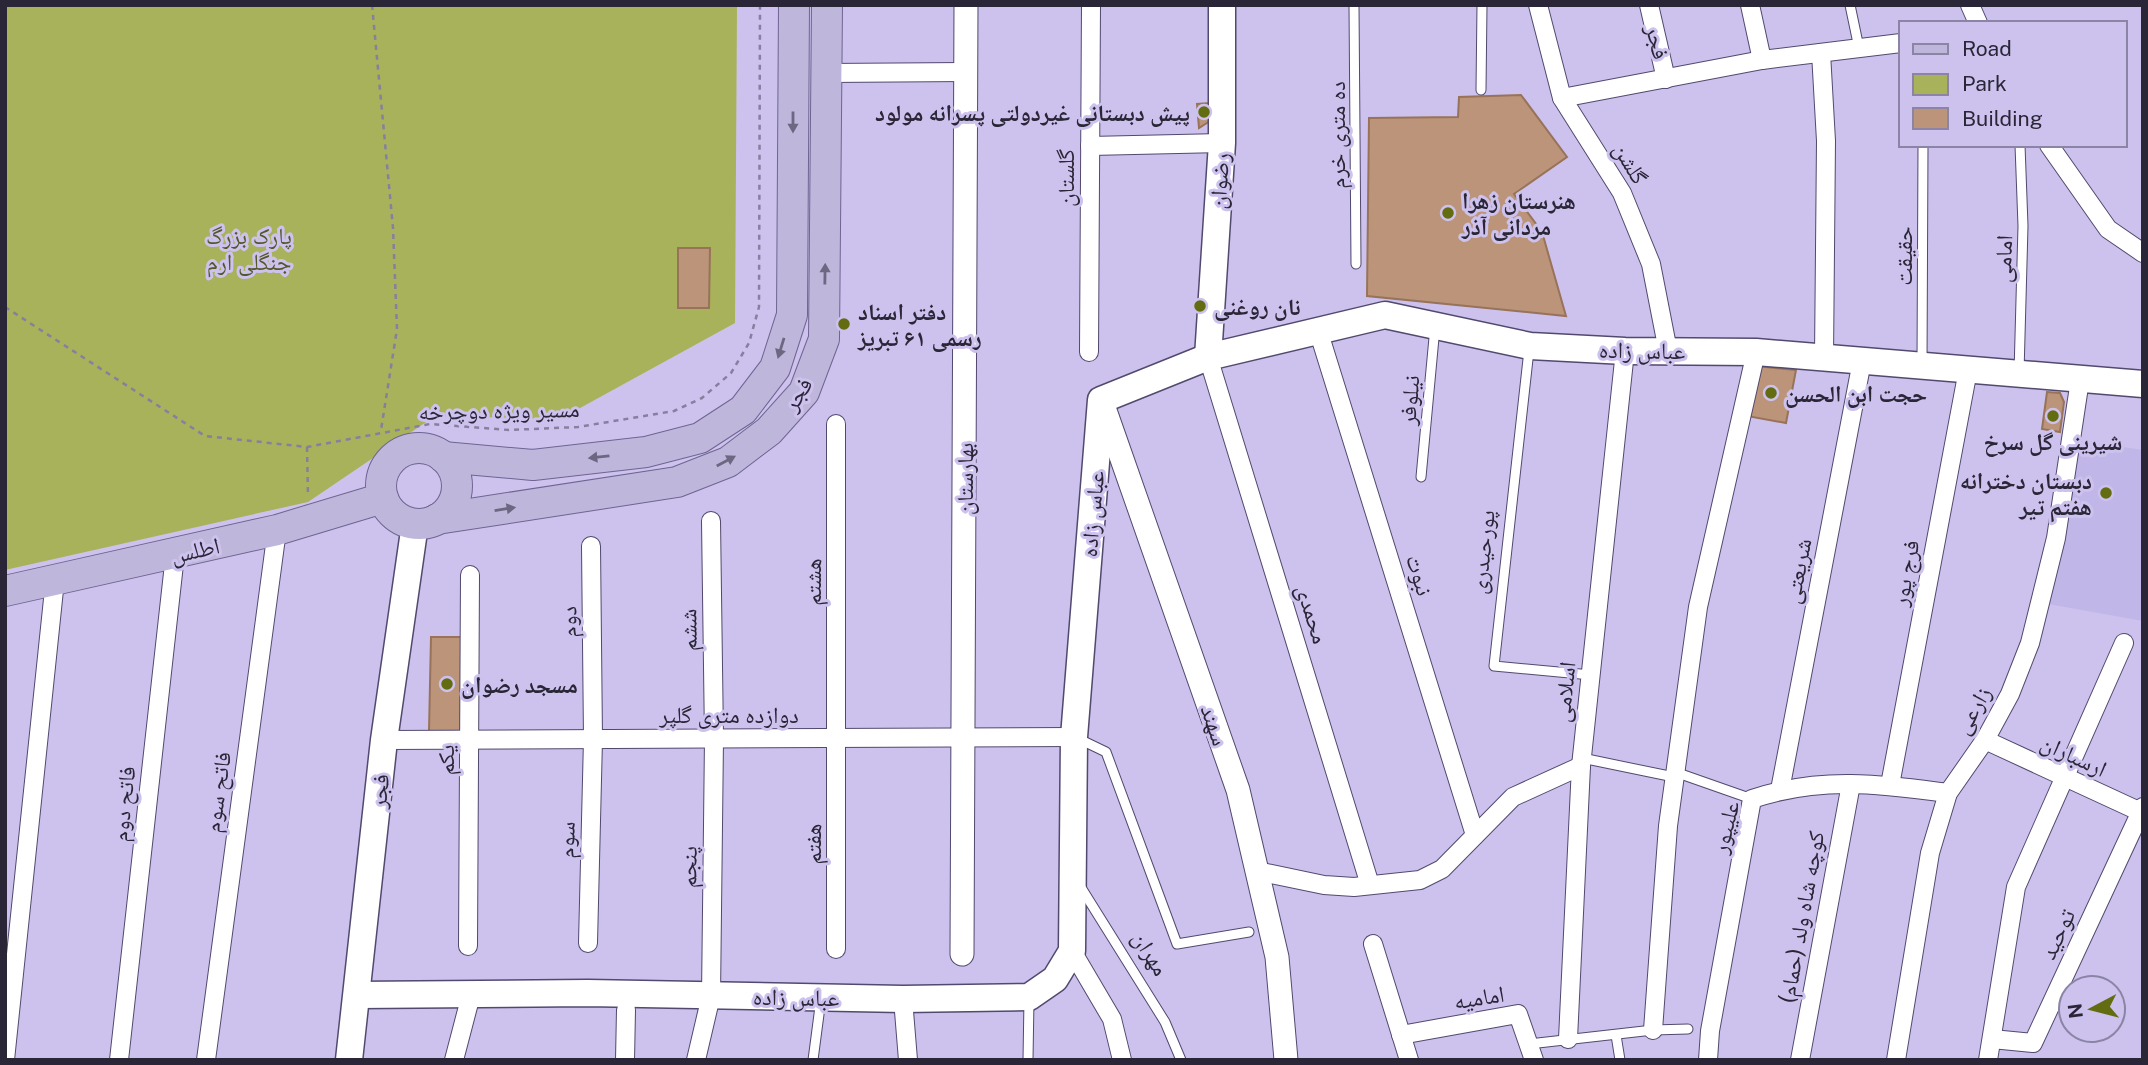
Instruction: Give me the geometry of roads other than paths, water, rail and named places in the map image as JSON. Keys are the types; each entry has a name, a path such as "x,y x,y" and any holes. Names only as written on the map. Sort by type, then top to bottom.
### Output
{"main road":[{"name":"فجر","path":"443,457 533,465 646,452 700,438 743,410 775,368 792,315 794,5"},
{"name":"فجر","path":"349,1060 384,740 426,522 677,482 728,462 769,431 804,392 824,339 827,5"},
{"name":"رضوان","path":"1208,357 1222,143 1222,5"},
{"path":"793,73 827,73"},
{"name":"عباس زاده","path":"1072,951 1074,737 1101,400 1208,357 1385,315 1530,346 1625,351 1756,352 2143,384"},
{"path":"421,447 433,450 451,466 456,477 454,501 447,512 426,522 395,516 383,498 380,486 388,463 397,454 408,449 421,447"},
{"name":"اطلس","path":"5,591 175,555 276,530 383,498"},
{"path":"1029,997 1055,979 1072,951"},
{"name":"عباس زاده","path":"357,995 904,999 1029,997"}],"street":[{"name":"بهارستان","path":"962,954 966,5"},
{"name":"گلستان","path":"1089,352 1091,5"},
{"name":"گلشن","path":"1538,5 1562,98 1622,193 1651,264 1668,351"},
{"name":"فجر","path":"1649,5 1666,79"},
{"path":"1750,5 1762,60"},
{"path":"1970,5 1977,21"},
{"path":"1562,98 1762,60 1899,43"},
{"path":"1821,53 1826,141 1824,358"},
{"path":"827,73 966,72"},
{"path":"1090,146 1222,143"},
{"path":"2050,147 2108,229 2143,253"},
{"name":"نبوت","path":"1318,330 1475,835"},
{"name":"اسلامی","path":"1568,1038 1582,762 1625,351"},
{"path":"1653,1030 1668,826 1698,607 1756,352"},
{"name":"محمدی","path":"1208,357 1370,885"},
{"name":"شریعتی","path":"1780,790 1862,361"},
{"name":"فرج پور","path":"1890,785 1968,370"},
{"name":"زارعی","path":"1896,1060 1930,853 1948,793 1985,740 2010,694 2030,643 2056,538 2080,380"},
{"name":"سهند","path":"1101,400 1238,790 1277,957 1286,1060"},
{"name":"هشتم","path":"836,424 836,739"},
{"name":"ششم","path":"711,521 714,739"},
{"name":"فاتح سوم","path":"205,1060 276,530"},
{"name":"دوم","path":"591,546 593,739"},
{"name":"فاتح دوم","path":"119,1060 175,555"},
{"name":"یکم","path":"468,946 470,575"},
{"path":"5,1060 55,580"},
{"path":"1988,1060 2016,887 2124,643"},
{"name":"دوازده متری گلپر","path":"384,740 1074,737"},
{"name":"سوم","path":"588,943 593,739"},
{"name":"پنجم","path":"696,1060 711,996 714,739"},
{"name":"هفتم","path":"836,739 836,949"},
{"name":"ارسباران","path":"1985,740 2142,811"},
{"path":"1257,871 1324,886 1420,880 1442,869 1513,797 1582,762"},
{"name":"علیپور","path":"1708,1060 1710,1031 1752,799 1780,790 1824,783 1890,785 1948,793"},
{"name":"کوچه شاه ولد (حمام)","path":"1800,1060 1851,784"},
{"name":"توحید","path":"1992,1039 2033,1043 2142,811"},
{"path":"1373,944 1409,1060"},
{"path":"1072,951 1112,1019 1122,1060"},
{"path":"454,1060 471,995"},
{"path":"904,999 908,1060"},
{"path":"625,1060 626,1010"},
{"name":"امامیه","path":"1401,1035 1518,1014 1532,1052"}],"lane":[{"name":"ده متری خرم","path":"1354,5 1356,264"},
{"path":"1481,90 1482,5"},
{"path":"1850,5 1859,48"},
{"name":"حقیقت","path":"1922,366 1923,147"},
{"name":"امامی","path":"2019,374 2023,226 2020,147"},
{"name":"نیلوفر","path":"1421,477 1435,326"},
{"name":"پورحیدری","path":"1530,346 1494,666 1591,675"},
{"path":"1074,737 1106,752 1177,944 1249,932"},
{"path":"1582,762 1675,774 1752,799"},
{"name":"مهران","path":"1073,875 1165,1022 1181,1060"},
{"path":"1028,1060 1029,997"},
{"path":"813,1060 821,998"},
{"path":"1532,1052 1568,1038 1688,1029"},
{"path":"1616,1035 1620,1060"}],"place":[{"name":"پیش دبستانی غیردولتی پسرانه مولود","path":"1204,112"},
{"name":"هنرستان زهرا مردانی آذر","path":"1448,213"},
{"name":"نان روغنی","path":"1200,306"},
{"name":"دفتر اسناد رسمی ۶۱ تبریز","path":"844,324"},
{"name":"حجت ابن الحسن","path":"1771,393"},
{"name":"شیرینی گل سرخ","path":"2053,416"},
{"name":"دبستان دخترانه هفتم تیر","path":"2106,493"},
{"name":"مسجد رضوان","path":"447,684"}],"park label":[{"name":"پارک بزرگ جنگلی ارم","path":"249,248"}]}
